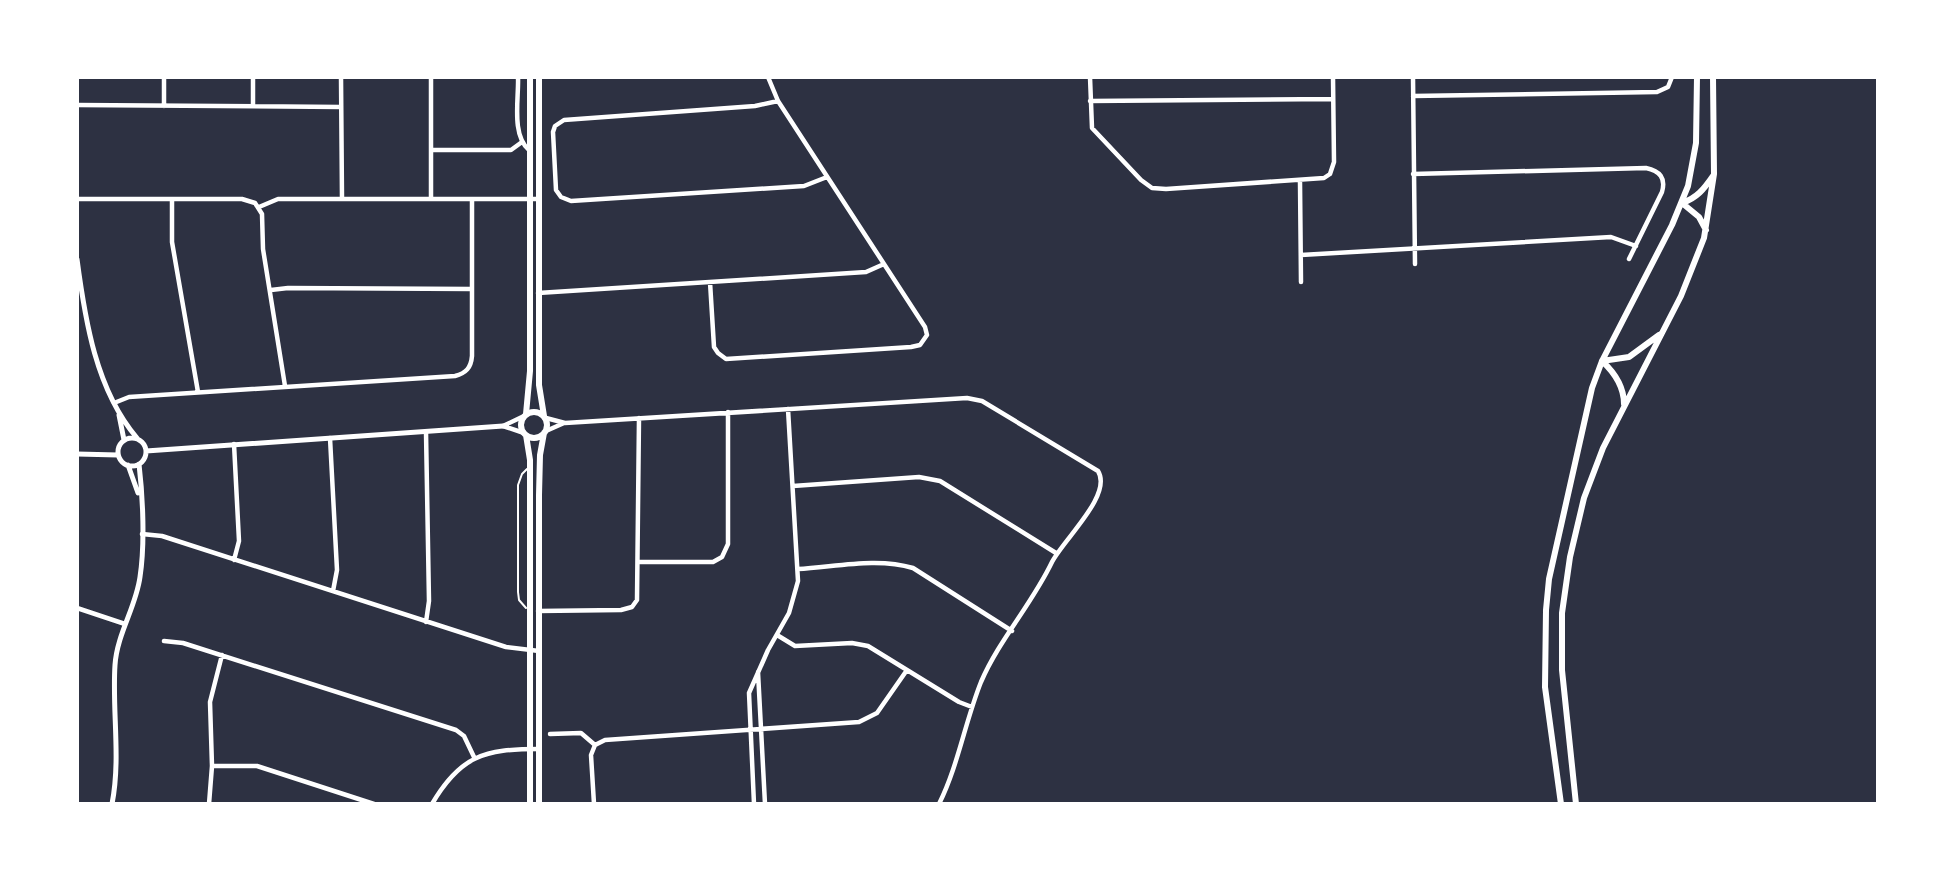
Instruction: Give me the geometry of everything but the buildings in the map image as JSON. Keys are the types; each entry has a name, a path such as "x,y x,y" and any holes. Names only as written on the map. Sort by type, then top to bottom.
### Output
{"main road":[{"path":"530,77 530,371 525,415 521,425 530,467 534,611 539,651 530,804"},
{"path":"539,77 539,384 548,425 539,463 534,611 530,650 539,804"},
{"path":"1561,804 1545,687 1549,579 1592,388 1602,361 1682,203 1688,186 1696,143 1697,77"},
{"path":"1576,804 1562,670 1565,588 1570,557 1584,498 1603,448 1692,270 1706,230 1714,174 1713,77"},
{"path":"1682,203 1703,190 1714,174"},
{"path":"1682,203 1699,217 1706,230"},
{"path":"1602,361 1629,357 1662,333"},
{"path":"1602,361 1622,387 1624,406"},
{"path":"525,415 537,412 545,417"},
{"path":"525,434 534,438 545,432"}],"street":[{"path":"164,77 164,106"},
{"path":"253,77 253,106"},
{"path":"341,77 342,199"},
{"path":"431,77 431,198"},
{"path":"519,77 519,127 522,142 530,150"},
{"path":"710,282 714,347 726,359 911,347 925,340 928,333 778,101 768,77"},
{"path":"1090,77 1092,128 1141,180 1152,188 1166,189 1324,178 1333,169 1333,77"},
{"path":"1413,77 1415,264"},
{"path":"1413,96 1657,92 1668,87 1672,77"},
{"path":"1090,101 1333,99"},
{"path":"778,101 755,106 564,120 555,126 552,132 556,190 561,197 571,201 804,186 827,177"},
{"path":"77,105 341,107"},
{"path":"431,149 512,150 522,142"},
{"path":"1413,174 1523,170 1655,170 1662,175 1664,184 1629,258"},
{"path":"1300,181 1301,282"},
{"path":"77,199 246,199 259,207 262,214 262,249 285,386"},
{"path":"172,199 172,242 198,392"},
{"path":"259,207 278,199 539,199"},
{"path":"114,403 129,397 462,374 472,362 472,199"},
{"path":"1301,255 1611,237 1636,246"},
{"path":"77,258 88,325 99,366 118,412 124,440"},
{"path":"538,293 866,272 884,264"},
{"path":"271,290 472,289"},
{"path":"545,432 565,423 972,398 982,401 1095,468 1102,481 1098,494 1056,553 1042,583 987,669 939,804"},
{"path":"754,804 749,693 794,601 798,569 788,409"},
{"path":"112,804 116,783 115,663 140,578 142,534 139,464 146,451 144,443 137,438 118,412"},
{"path":"639,562 713,562 725,553 728,544 728,412"},
{"path":"146,451 503,426 525,415"},
{"path":"545,417 565,423"},
{"path":"534,611 628,609 635,603 639,595 639,418"},
{"path":"503,426 525,434"},
{"path":"426,432 429,493 429,612 426,622"},
{"path":"137,438 124,440 118,455 128,465 141,499"},
{"path":"330,438 337,570 333,591"},
{"path":"234,444 239,541 234,559"},
{"path":"77,454 118,455"},
{"path":"128,465 139,464"},
{"path":"793,485 919,477 940,481 1056,553"},
{"path":"142,534 162,536 511,648 539,651"},
{"path":"798,569 889,563 906,566 1012,631"},
{"path":"77,608 125,624"},
{"path":"776,635 795,646 852,643 868,646 972,708"},
{"path":"164,641 183,643 456,730 464,736 474,757"},
{"path":"209,804 212,766 211,696 222,655"},
{"path":"594,804 591,755 595,745 611,739 850,724 867,720 882,707 907,670"},
{"path":"758,671 765,804"},
{"path":"550,734 581,733 595,745"},
{"path":"432,804 448,779 474,757 511,750 535,749"},
{"path":"212,766 257,766 374,804"}],"lane":[{"path":"530,467 522,474 518,485 517,592 519,600 534,611"}]}
